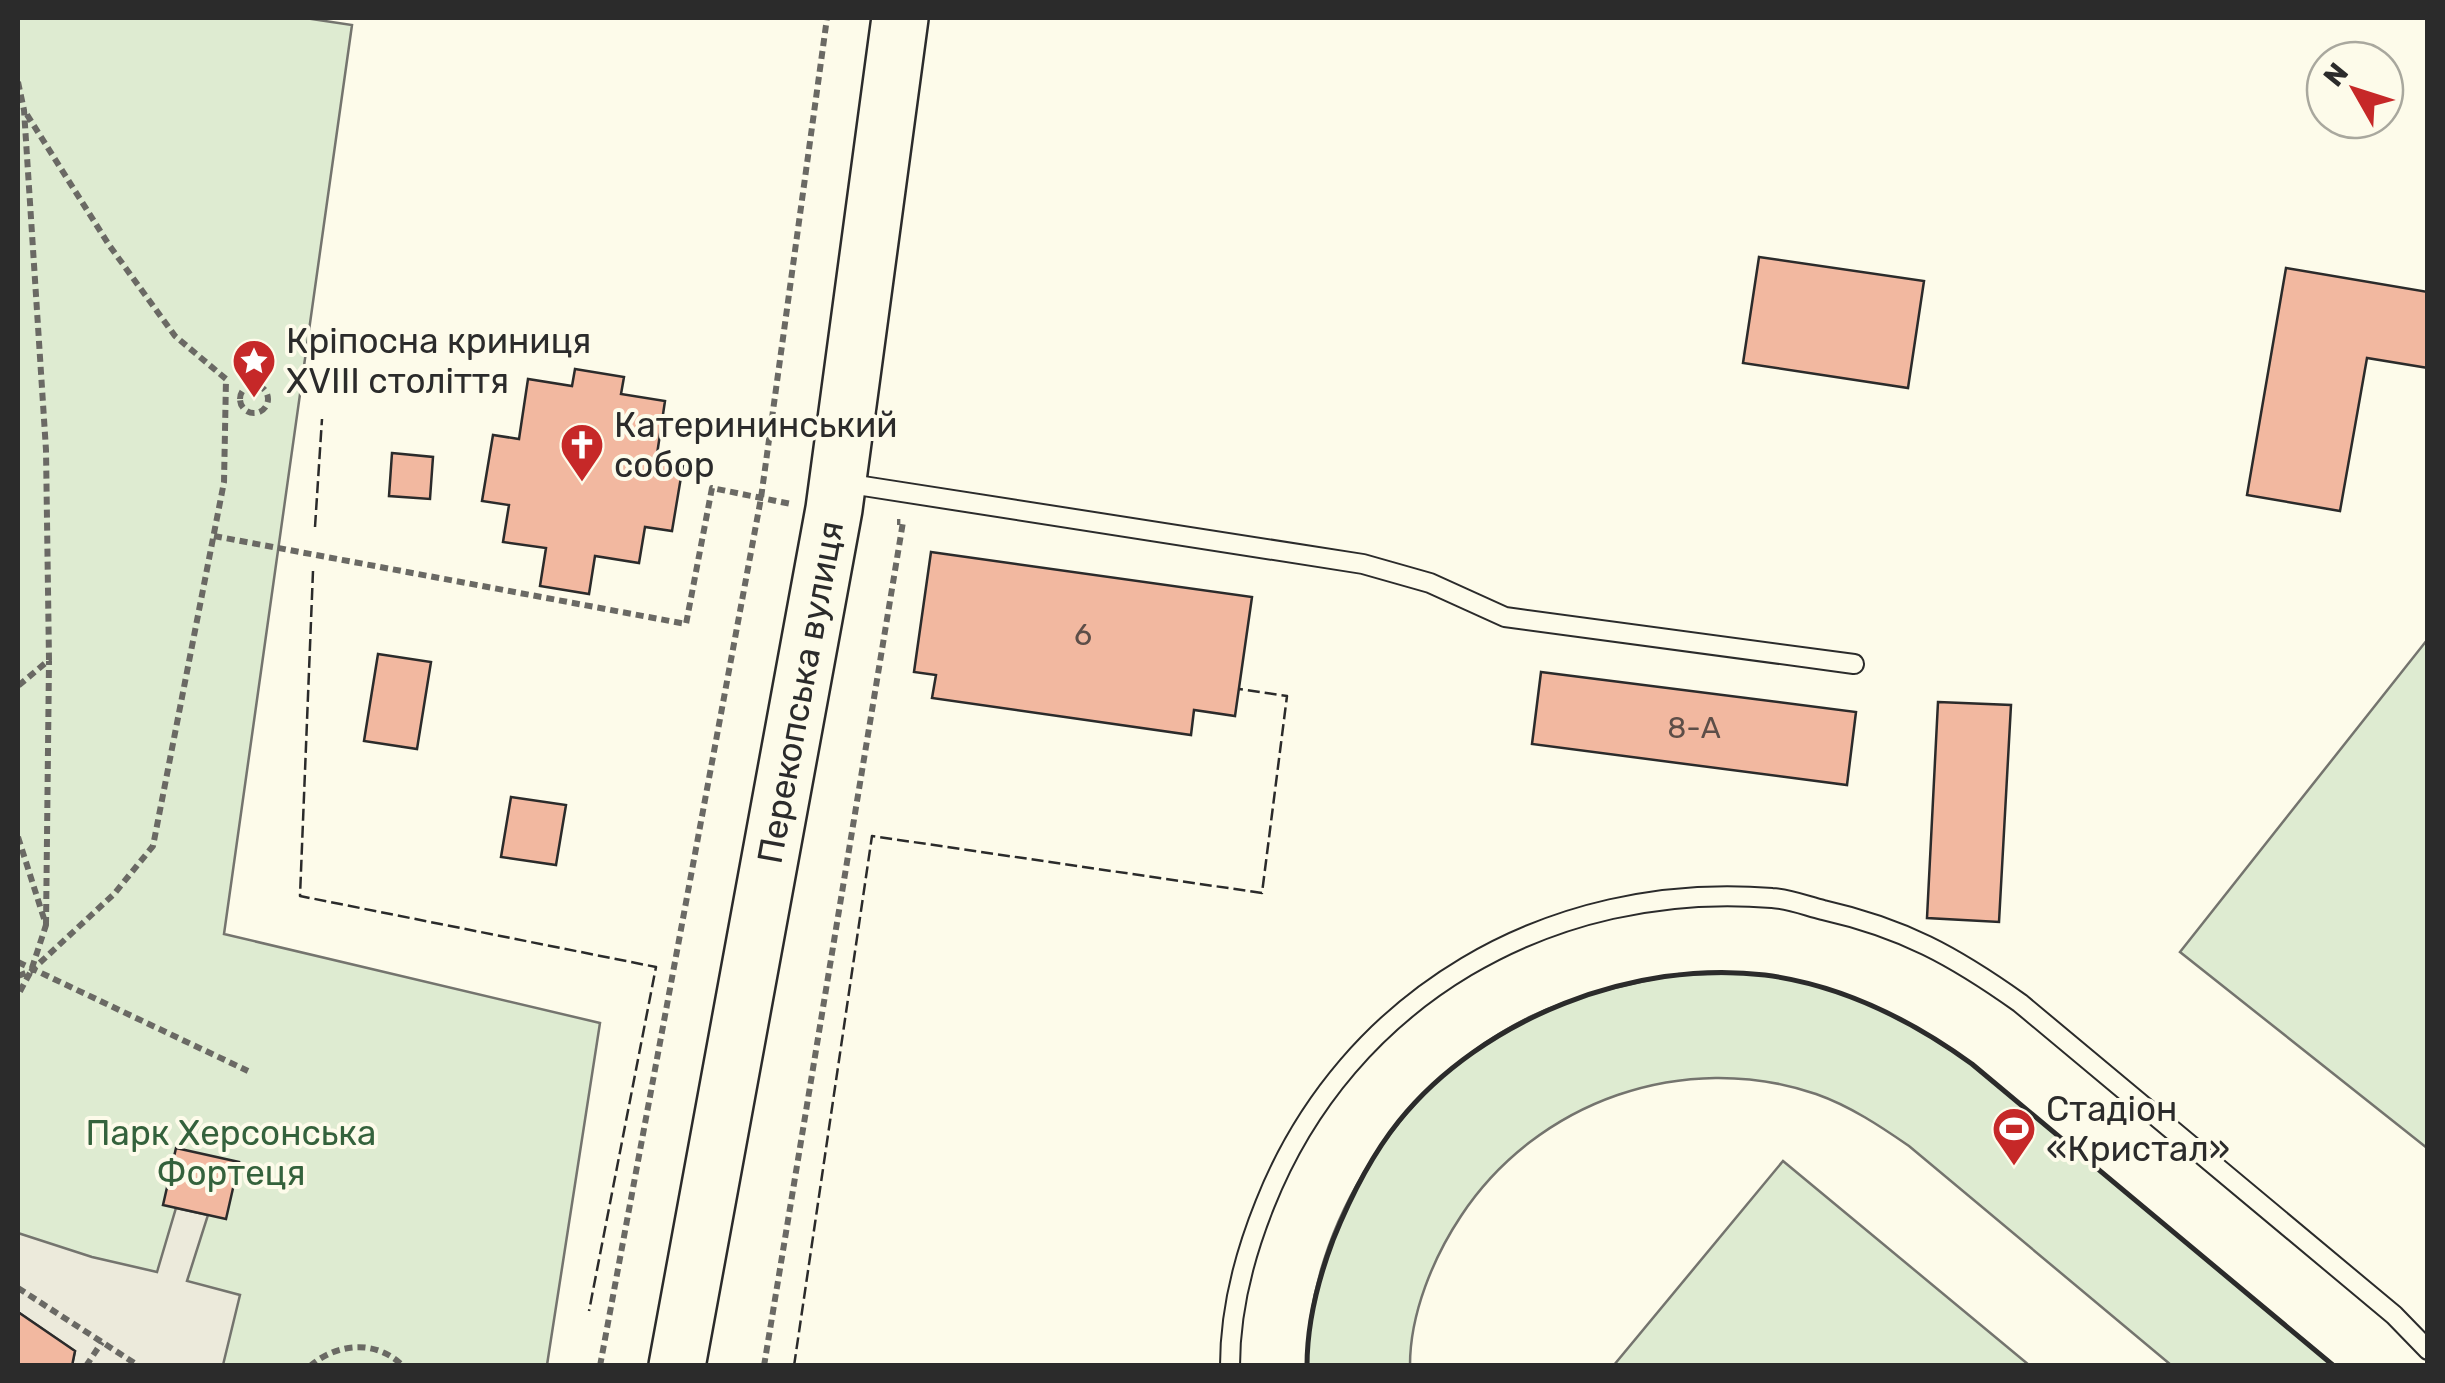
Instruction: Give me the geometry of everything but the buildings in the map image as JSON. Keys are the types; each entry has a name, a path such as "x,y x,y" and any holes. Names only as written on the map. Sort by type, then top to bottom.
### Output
{"main road":[{"name":"Перекопська вулиця","path":"677,1366 817,493 900,18"}],"lane":[{"path":"817,493 1363,564 1430,584 1505,616 1854,664"},
{"path":"1230,1366 1230,1338 1245,1253 1284,1156 1341,1070 1418,997 1496,948 1584,914 1672,897 1774,898 1877,922 1964,963 2020,1003 2394,1315 2428,1350"}],"path":[{"path":"600,1366 762,498 827,18"},
{"path":"18,82 24,110 46,450 49,660 46,925 32,971 18,996"},
{"path":"18,976 32,971 114,894 153,846 224,482 226,396 226,379 175,336 109,245 24,110"},
{"path":"254,385 266,391 268,400 256,413 243,408 240,398 245,388 254,385"},
{"path":"226,396 240,398"},
{"path":"214,536 686,624 712,488 762,498 817,493"},
{"path":"764,1366 903,522 887,520"},
{"path":"18,686 49,660"},
{"path":"18,837 46,925"},
{"path":"18,962 248,1071"},
{"path":"18,1288 139,1366"},
{"path":"86,1366 102,1342"},
{"path":"310,1366 332,1351 353,1346 376,1349 403,1366"}],"green space":[{"name":"Парк Херсонська Фортеця","path":"18,18 305,18 352,25 224,934 600,1023 547,1365 18,1365"},
{"path":"2427,640 2428,1148 2180,952"},
{"name":"Стадіон «Кристал»","path":"1679,974 1754,974 1793,980 1848,996 1924,1033 1972,1064 2334,1365 2171,1365 1909,1146 1876,1124 1816,1094 1766,1082 1716,1078 1666,1083 1618,1095 1572,1115 1530,1142 1493,1176 1461,1216 1433,1268 1414,1326 1410,1365 1307,1365 1311,1312 1324,1260 1344,1209 1372,1160 1405,1116 1443,1076 1486,1043 1550,1008"},
{"path":"1783,1161 2029,1365 1614,1365"}],"shaded area":[{"path":"176,1208 208,1215 187,1281 240,1295 223,1365 72,1365 75,1351 18,1312 18,1233 92,1257 157,1272"}],"fence":[{"path":"315,527 322,419"},
{"path":"313,571 300,896 656,967 589,1311"},
{"path":"794,1366 872,836 1262,893 1287,696 1239,689"}],"wall":[{"path":"1307,1366 1318,1286 1346,1209 1389,1135 1433,1084 1473,1052 1564,1003 1614,987 1715,972 1765,975 1821,987 1874,1006 1948,1048 2334,1366"}],"place":[{"name":"Кріпосна криниця XVIII століття","path":"254,399"},
{"name":"Катерининський собор","path":"582,483"},
{"name":"Стадіон «Кристал»","path":"2014,1167"}]}
